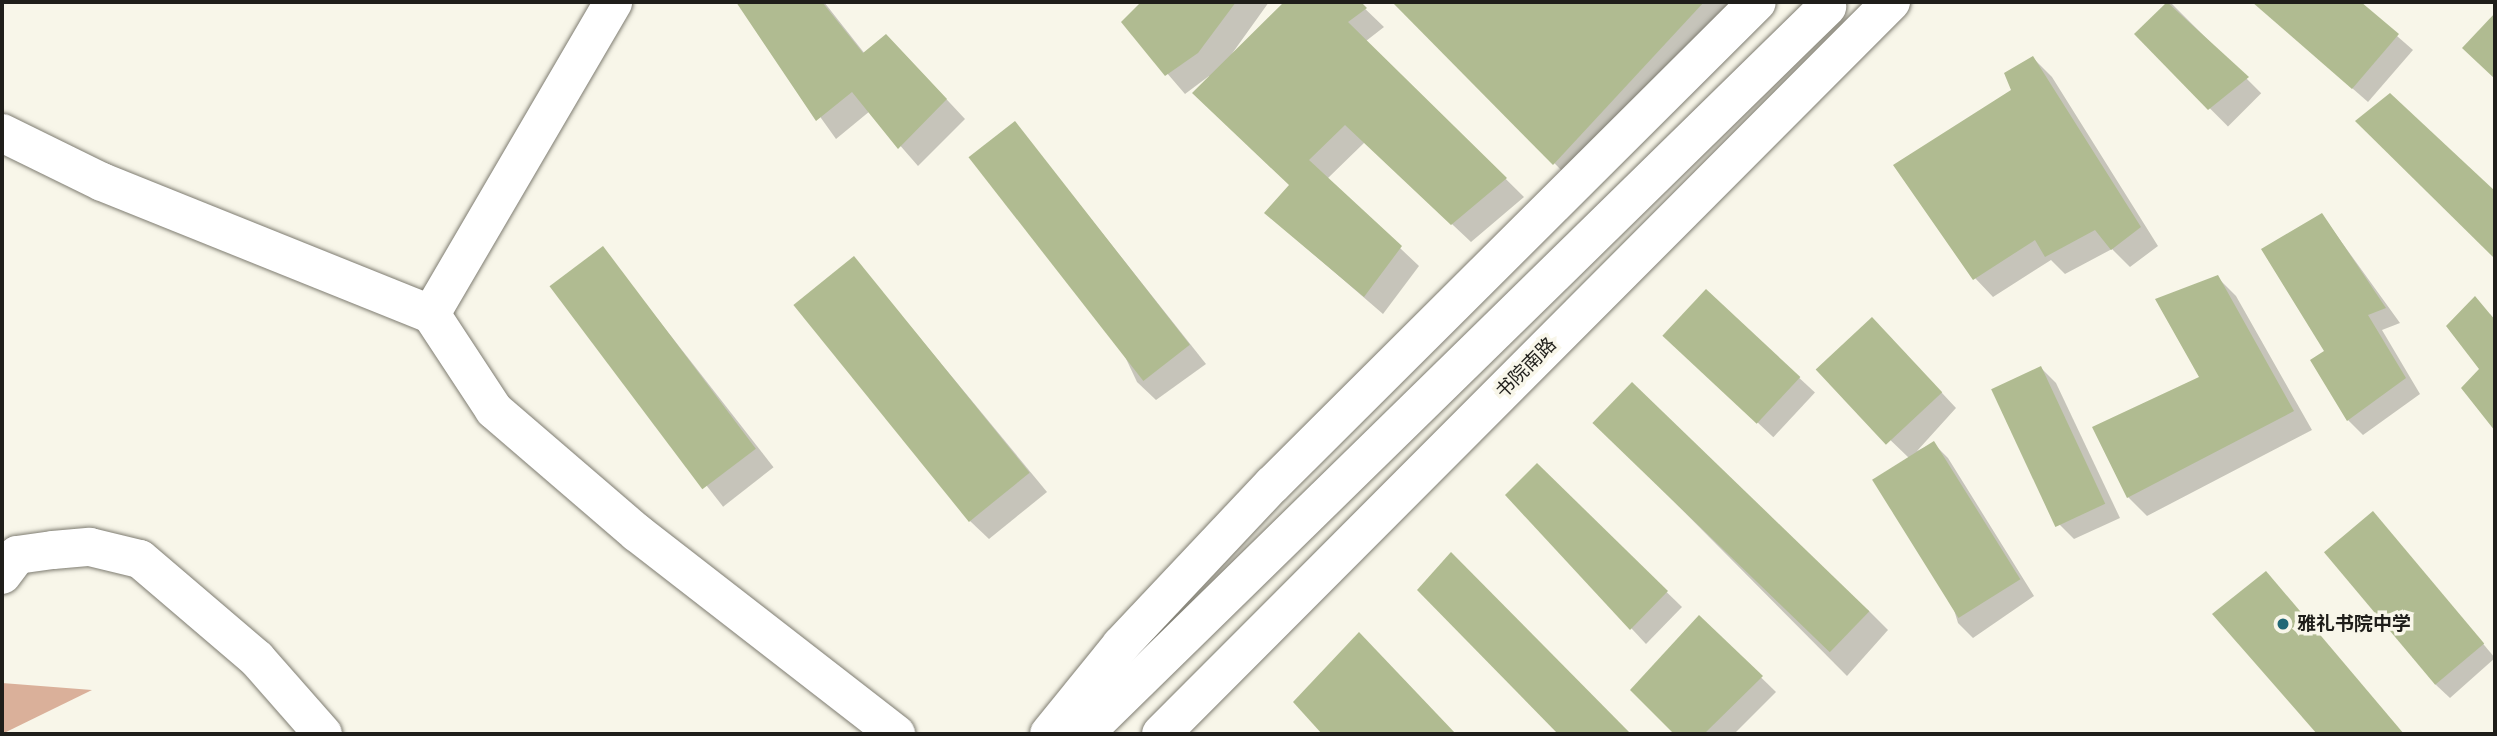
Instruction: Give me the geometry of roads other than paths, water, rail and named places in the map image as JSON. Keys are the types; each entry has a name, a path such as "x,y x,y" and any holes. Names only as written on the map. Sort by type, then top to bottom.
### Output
{"main road":[{"path":"430,314 613,2"},
{"path":"1049,734 1121,645 1272,485 1757,2"},
{"name":"书院南路","path":"1161,734 1891,2"},
{"path":"1084,734 1827,7"},
{"path":"2,133 102,181 430,314 494,410 637,533 896,734"},
{"path":"2,575 17,555 53,550 90,547 140,559 257,659 323,734"}],"place":[{"name":"雅礼书院中学","path":"2283,624"}]}
